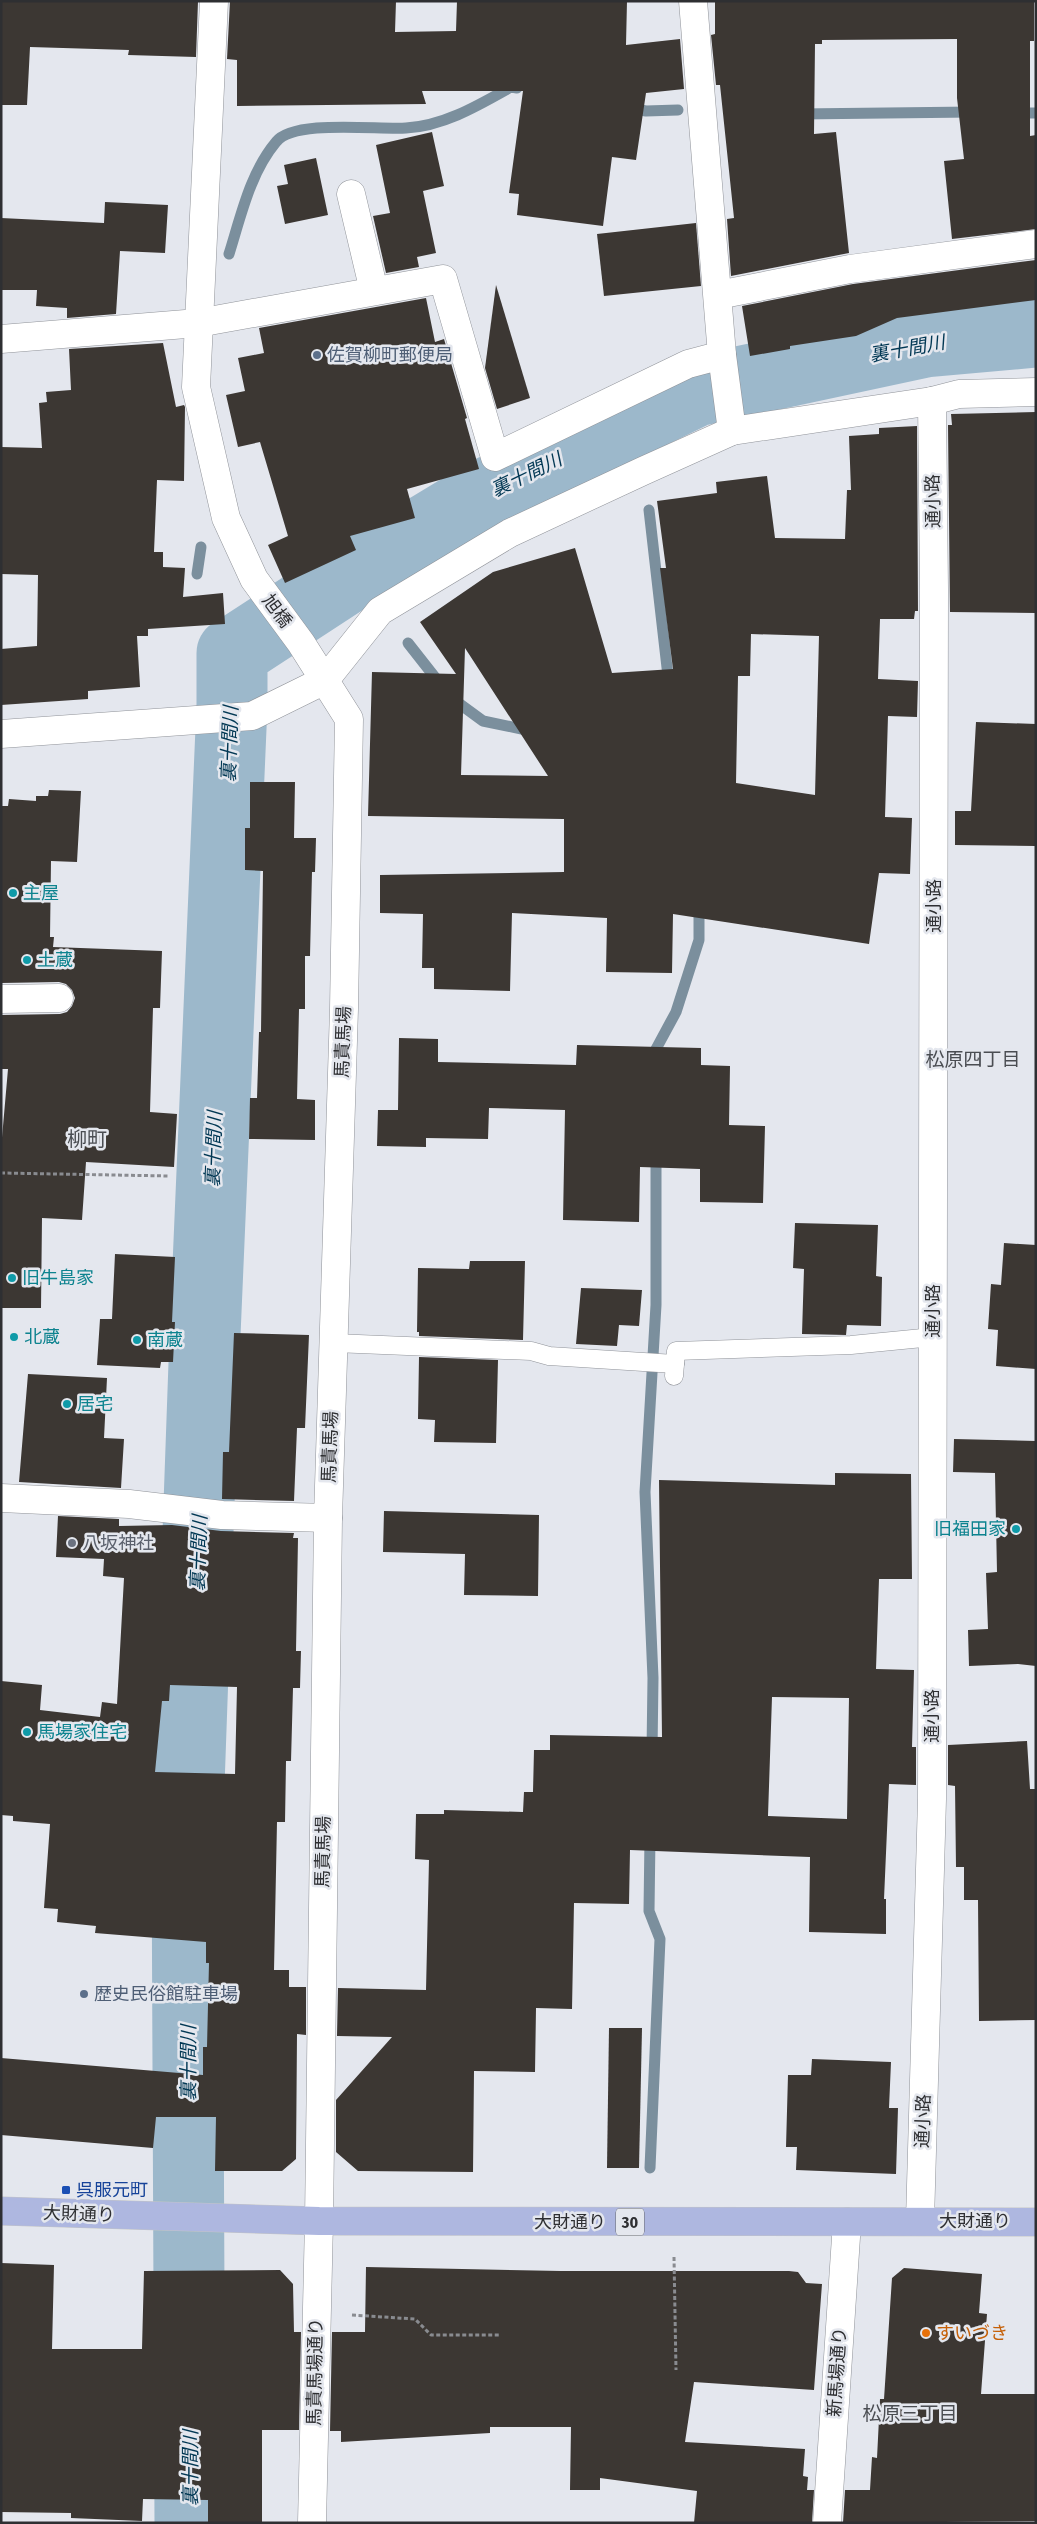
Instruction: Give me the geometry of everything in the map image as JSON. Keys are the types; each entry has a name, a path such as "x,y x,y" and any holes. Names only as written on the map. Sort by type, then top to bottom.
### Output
{"main road":[{"name":"大財通り","path":"1,2211 319,2221 1036,2222"}],"street":[{"name":"旭橋","path":"214,1 196,387 226,518 254,579 301,642 325,680"},
{"path":"693,1 722,355 731,423"},
{"path":"351,194 374,291"},
{"path":"718,295 850,269 1036,244"},
{"path":"1,339 198,323 443,278 495,457 688,364 722,355"},
{"path":"1,734 252,716 325,680 380,611 510,533 731,423 932,401 959,394 1036,392"},
{"name":"通小路","path":"920,2221 932,1799 934,588 932,401"},
{"name":"馬責馬場","path":"319,2221 328,1518 344,1009 349,719 325,680"},
{"path":"1,999 60,998"},
{"path":"1,1498 176,1508 222,1515 328,1518"},
{"name":"馬責馬場通り","path":"312,2523 319,2221"},
{"name":"新馬場通り","path":"827,2523 847,2222"}],"lane":[{"path":"334,1343 531,1351 549,1356 636,1362 675,1370 676,1351 851,1345 933,1337"}],"path":[{"path":"1,1173 169,1176"},
{"path":"674,2256 676,2370"},
{"path":"317,2312 415,2319 431,2335 501,2335"}],"building":[{"path":"1,1 198,1 196,57 128,55 129,50 30,47 27,105 1,105"},
{"path":"230,1 396,1 395,32 456,31 457,1 627,1 626,45 680,39 684,89 646,93 636,160 612,157 603,226 517,215 519,194 509,193 523,91 422,91 426,104 237,106 237,60 227,59"},
{"path":"715,1 1034,1 1034,41 1030,41 1030,136 1036,135 1036,229 952,239 944,161 964,159 957,98 957,39 822,40 822,44 815,44 814,134 836,132 849,253 731,276 727,219 734,218 720,85 716,85 711,35 715,34"},
{"path":"432,132 444,186 423,191 436,253 417,257 419,267 386,273 373,216 390,213 376,145"},
{"path":"316,158 328,215 285,224 277,186 288,184 284,165"},
{"path":"105,202 168,205 165,253 120,251 116,314 67,318 67,308 36,306 37,290 1,290 1,218 104,223"},
{"path":"696,223 701,286 604,296 597,234"},
{"path":"1036,260 1036,300 897,318 856,336 790,346 790,349 750,356 742,306 853,284"},
{"path":"496,285 530,398 497,409 485,368"},
{"path":"426,298 435,342 444,339 467,418 465,419 479,469 407,489 415,518 350,536 356,550 285,583 268,545 288,536 260,442 238,447 226,395 245,391 238,358 264,353 259,328"},
{"path":"163,343 176,407 184,405 185,407 184,481 157,480 154,552 163,552 163,567 185,568 183,597 223,593 225,624 148,629 148,636 137,636 140,687 88,691 88,699 1,705 1,649 37,646 38,575 1,574 1,447 42,448 39,403 47,402 46,392 71,390 69,349"},
{"path":"1036,412 1036,613 950,612 948,425 952,425 951,414"},
{"path":"917,426 918,611 915,611 914,619 880,619 878,679 918,681 917,717 888,716 885,817 912,818 910,874 879,873 869,944 673,914 672,973 606,972 607,918 512,913 510,991 434,989 434,968 422,968 423,914 380,913 380,875 564,872 564,819 368,816 372,672 456,674 420,622 493,572 575,548 612,673 673,669 660,568 666,568 657,501 717,493 716,482 767,476 775,538 845,539 847,490 851,490 849,436 879,434 879,428","holes":["751,634 819,636 815,795 736,783 738,676 750,676","465,648 548,776 461,775"]},
{"path":"976,722 1036,724 1036,846 955,845 955,811 971,811"},
{"path":"250,782 295,782 294,838 316,838 315,872 312,872 310,956 305,956 305,1009 299,1009 297,1099 315,1100 315,1140 249,1139 250,1098 257,1098 259,1032 261,1032 263,871 245,870 245,828 250,828"},
{"path":"49,790 81,791 77,862 51,861 50,937 54,937 53,947 162,951 160,1008 153,1008 150,1112 177,1114 174,1167 86,1162 82,1220 42,1218 41,1308 1,1308 1,1149 8,1069 1,1069 1,1015 60,1014 67,1012 75,998 72,990 66,984 59,982 1,983 1,806 8,806 9,799 36,801 36,796 48,796"},
{"path":"399,1038 438,1039 438,1062 576,1065 577,1045 701,1048 701,1065 730,1066 729,1125 765,1126 763,1203 700,1202 700,1169 640,1167 639,1222 563,1220 565,1110 489,1108 488,1139 426,1138 426,1147 377,1146 378,1110 398,1110"},
{"path":"795,1223 878,1225 876,1276 882,1277 881,1326 847,1325 846,1335 802,1334 804,1269 793,1268"},
{"path":"1004,1243 1036,1245 1036,1369 996,1366 998,1330 988,1329 991,1284 1001,1285"},
{"path":"115,1254 175,1257 172,1322 175,1322 173,1362 161,1362 160,1368 97,1365 100,1319 112,1319"},
{"path":"470,1261 525,1261 523,1340 419,1336 419,1332 417,1332 418,1268 469,1269"},
{"path":"581,1288 642,1290 639,1326 619,1325 617,1346 576,1344"},
{"path":"234,1333 309,1335 305,1428 297,1428 294,1501 222,1499 223,1452 229,1452"},
{"path":"419,1357 498,1360 496,1443 434,1442 435,1420 418,1419"},
{"path":"28,1374 107,1378 104,1438 124,1439 121,1488 19,1482"},
{"path":"954,1439 1036,1441 1036,1666 1018,1664 969,1666 968,1630 988,1629 986,1573 997,1572 995,1473 953,1472"},
{"path":"835,1473 911,1474 912,1579 879,1579 876,1669 914,1670 912,1747 916,1747 916,1785 889,1784 884,1899 886,1899 886,1934 809,1932 810,1857 630,1850 629,1904 574,1903 572,2009 536,2008 535,2072 474,2071 473,2172 358,2171 336,2152 336,2100 392,2037 337,2036 338,1988 426,1990 429,1860 415,1859 416,1814 444,1814 444,1810 523,1812 524,1792 533,1792 534,1750 550,1750 550,1735 662,1737 659,1480 835,1485","holes":["772,1697 849,1698 847,1819 768,1816"]},
{"path":"384,1511 539,1515 538,1596 464,1595 465,1554 383,1552"},
{"path":"58,1516 119,1519 119,1526 172,1525 221,1531 294,1533 293,1538 298,1538 296,1651 301,1651 300,1688 293,1688 291,1761 286,1761 285,1822 277,1822 274,1970 289,1970 289,1987 306,1987 306,2035 297,2034 296,2159 282,2171 215,2171 216,2117 156,2117 153,2148 1,2135 1,2058 203,2075 203,2047 207,2047 209,1963 206,1963 206,1942 95,1933 96,1926 57,1922 58,1909 44,1908 50,1824 13,1821 13,1816 1,1815 1,1681 42,1685 40,1710 100,1717 102,1702 117,1704 124,1578 103,1576 104,1559 56,1557","holes":["170,1685 237,1687 235,1774 155,1772 162,1701 169,1701"]},
{"path":"1027,1741 1030,1789 1036,1789 1036,2020 979,2021 978,1900 964,1900 964,1867 956,1867 955,1786 948,1785 948,1745"},
{"path":"609,2028 642,2028 639,2168 607,2168"},
{"path":"812,2059 891,2062 889,2108 898,2108 896,2174 796,2170 797,2147 786,2147 788,2075 811,2075"},
{"path":"1,2263 54,2265 52,2349 142,2349 144,2271 280,2270 293,2284 294,2332 301,2332 299,2430 262,2430 262,2523 208,2523 208,2500 143,2499 142,2521 71,2518 71,2513 1,2512"},
{"path":"366,2267 561,2271 789,2271 798,2272 806,2283 822,2284 814,2390 694,2382 685,2442 805,2449 803,2476 808,2477 807,2490 814,2490 812,2523 694,2523 697,2491 600,2478 600,2490 570,2490 571,2427 490,2427 490,2433 341,2442 341,2431 330,2431 332,2332 365,2332"},
{"path":"904,2268 982,2274 979,2313 987,2314 981,2394 1036,2394 1036,2521 843,2523 845,2490 870,2490 872,2457 877,2458 880,2399 884,2399 892,2278"}],"waterway":[{"path":"229,254 247,195 259,167 276,142 286,135 300,130 317,128 406,128 420,126 461,114 511,87 517,88"},
{"path":"629,108 646,111 678,110"},
{"path":"799,114 973,112"},
{"path":"1017,113 1036,113"},
{"name":"裏十間川","path":"190,2523 187,1842 205,1335 232,705 232,653 353,574 485,494 696,391 925,342 1036,332"},
{"path":"649,510 669,685"},
{"path":"197,574 201,547"},
{"path":"214,638 232,653"},
{"path":"408,643 441,685"},
{"path":"453,699 483,721 531,731"},
{"path":"656,1062 656,1049 676,1012 699,940 699,904"},
{"path":"652,1751 653,1678 645,1492 656,1305 656,1153"},
{"path":"650,1837 649,1911 660,1939 650,2168"}],"place":[{"name":"佐賀柳町郵便局","path":"317,355"},
{"name":"主屋","path":"13,893"},
{"name":"土蔵","path":"27,960"},
{"name":"旧牛島家","path":"12,1278"},
{"name":"北蔵","path":"14,1337"},
{"name":"南蔵","path":"137,1340"},
{"name":"居宅","path":"67,1404"},
{"name":"旧福田家","path":"1016,1529"},
{"name":"八坂神社","path":"72,1543"},
{"name":"馬場家住宅","path":"27,1732"},
{"name":"歴史民俗館駐車場","path":"84,1994"},
{"name":"呉服元町","path":"66,2190"},
{"name":"すいづき","path":"926,2333"}],"district":[{"name":"松原四丁目","path":"973,1059"},
{"name":"柳町","path":"87,1139"},
{"name":"松原三丁目","path":"910,2413"}]}
